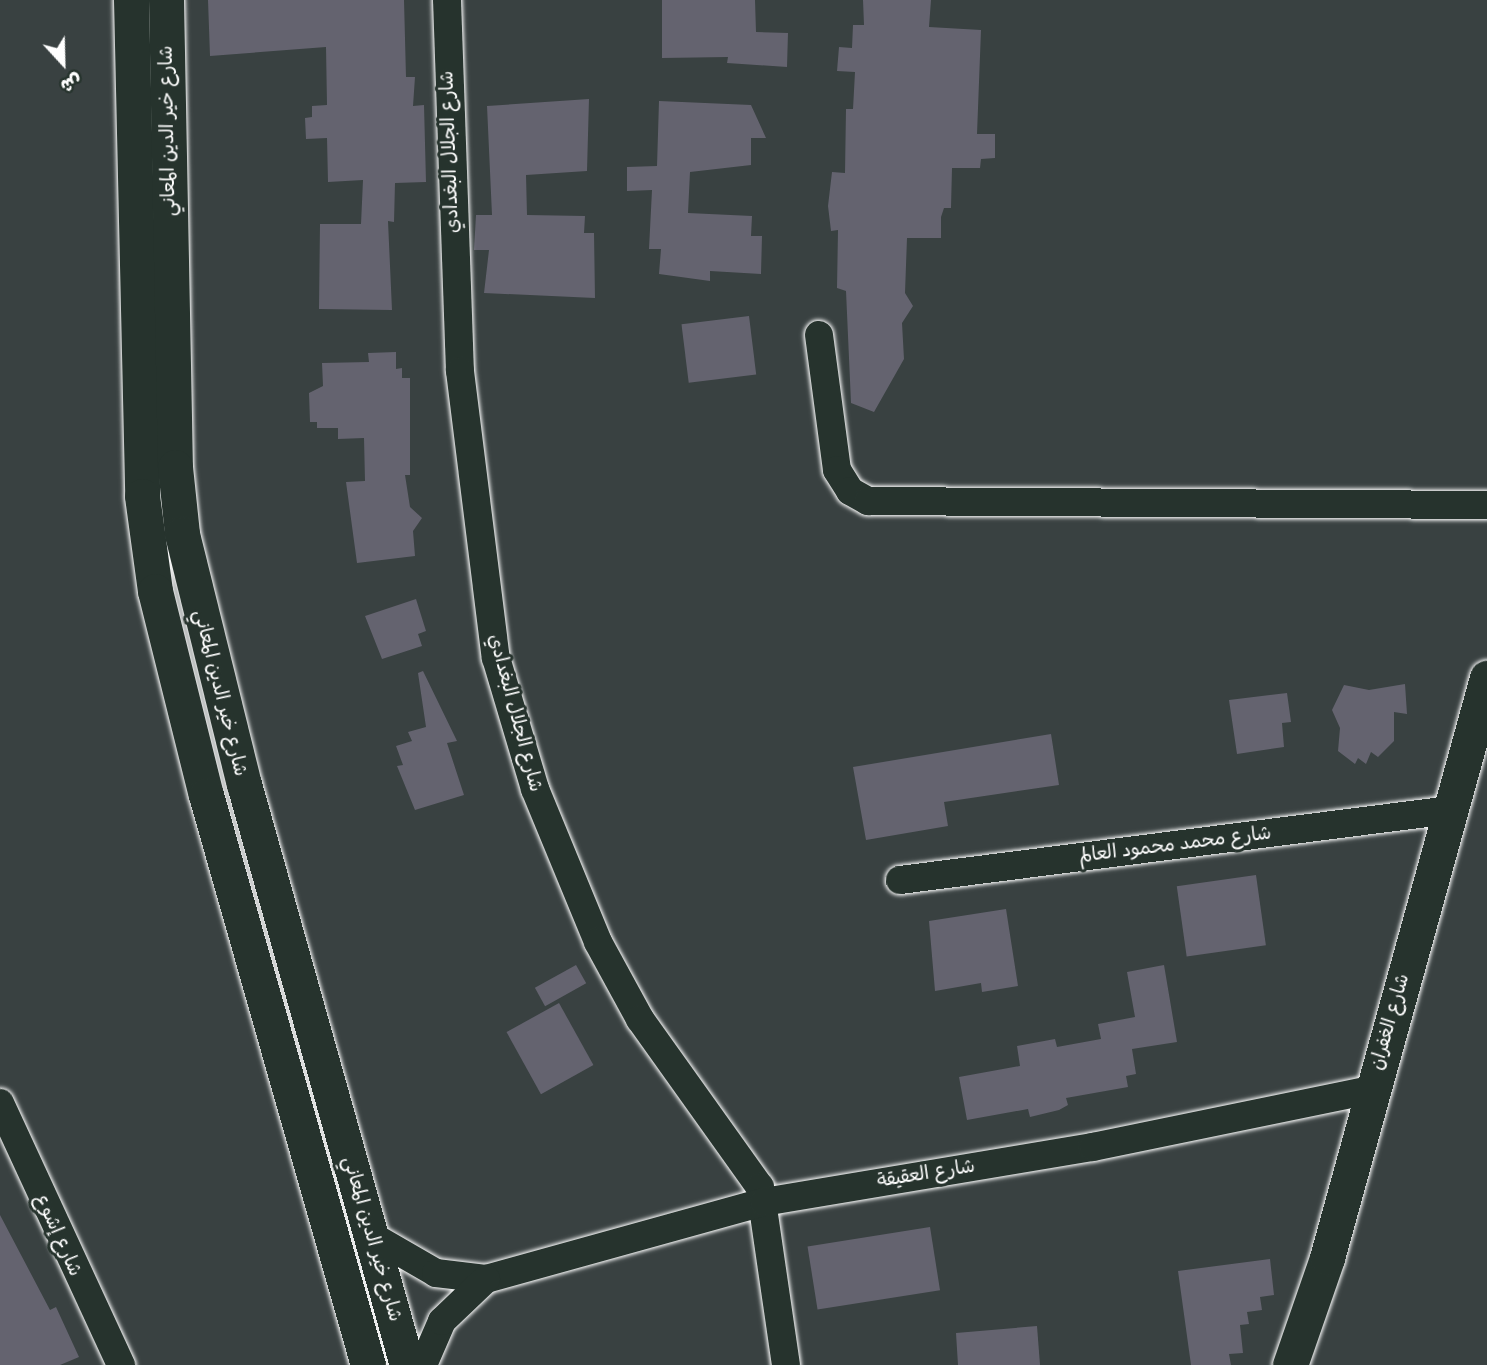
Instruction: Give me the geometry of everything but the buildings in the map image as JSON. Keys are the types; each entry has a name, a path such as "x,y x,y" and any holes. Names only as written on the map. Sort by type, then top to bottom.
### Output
{"street":[{"name":"شارع خير الدين المعاني","path":"131,0 142,496 155,591 206,794 368,1365"},
{"name":"شارع خير الدين المعاني","path":"166,0 175,467 182,534 244,784 407,1365"},
{"name":"شارع الجلال البغدادي","path":"447,0 460,372 474,516 496,659 535,789 598,942 640,1019 745,1159 764,1202 786,1365"},
{"path":"819,335 837,470 850,491 868,500 1487,505"},
{"name":"شارع الغفران","path":"1290,1365 1312,1310 1487,678"},
{"name":"شارع محمد محمود العالم","path":"900,880 1450,810"},
{"name":"شارع العقيقة","path":"372,1236 436,1273 486,1279 764,1202 1093,1147 1371,1090"},
{"name":"شارع إشوع","path":"2,1117 121,1365"},
{"name":"شارع العقيقة","path":"423,1365 442,1321 486,1279"}]}
